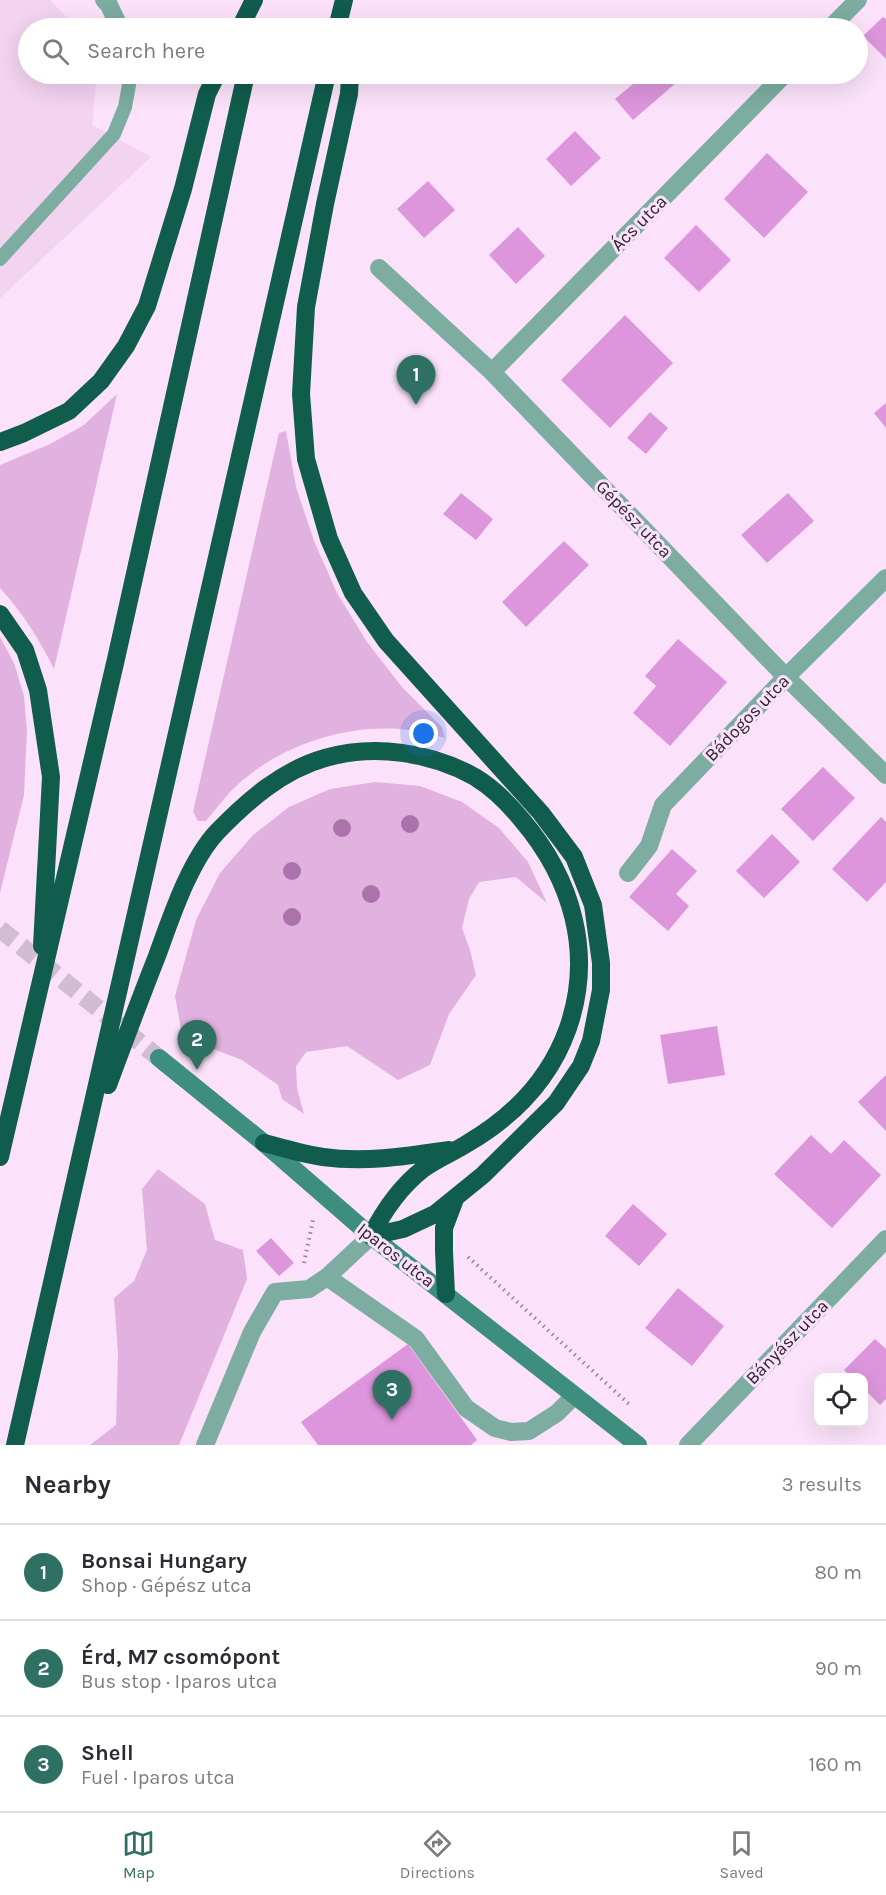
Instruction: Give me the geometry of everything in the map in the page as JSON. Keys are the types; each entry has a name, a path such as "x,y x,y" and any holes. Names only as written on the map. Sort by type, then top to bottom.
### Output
{"highway":[{"path":"245,18 254,0"},
{"path":"257,18 261,0"},
{"path":"340,18 344,0"},
{"path":"351,0 351,18"},
{"path":"0,442 69,411 101,381 126,346 147,306 183,189 207,94 212,84"},
{"path":"0,1157 39,996 244,84"},
{"path":"15,1445 325,84"},
{"path":"350,84 350,94 325,204 306,307 301,394 306,459 329,539 353,593 386,641 541,813 574,857 593,905 601,963 599,999 591,1041 581,1066 555,1103 483,1175 435,1214 403,1229 370,1236"},
{"path":"0,614 25,650 38,690 51,777 39,996"},
{"path":"84,1149 170,920 193,868 214,835 251,800 286,774 325,758 365,752 404,753 442,761 477,778 507,803 533,832 556,869 572,905 577,927 579,975 573,1011 560,1048 537,1086 504,1119 424,1169 406,1185 393,1199 370,1236"},
{"path":"264,1143 299,1153 352,1158 401,1156 457,1149"},
{"path":"446,1294 444,1228 456,1197"}],"street":[{"path":"104,0 115,18"},
{"path":"840,18 858,0"},
{"name":"Ács utca","path":"492,372 775,84"},
{"name":"Gépész utca","path":"379,268 492,372 786,677 886,775"},
{"name":"Bádogos utca","path":"628,873 649,846 663,805 786,677 886,578"},
{"name":"Iparos utca","path":"159,1058 264,1143 370,1236 638,1445"},
{"path":"205,1445 252,1332 275,1292 309,1289 327,1277 370,1236"},
{"name":"Bányász utca","path":"688,1445 886,1239"},
{"path":"327,1277 416,1339 466,1408 495,1428 511,1432 529,1431 557,1413 574,1396"}],"lane":[{"path":"0,259 114,134 125,107 128,84"}],"shaded area":[{"path":"0,0 50,0 68,18 18,18 18,84 96,84 92,125 151,157 0,298"},
{"path":"117,394 54,669 30,627 0,588 0,465 50,444 84,425"},
{"path":"286,431 296,487 314,541 337,593 367,642 402,687 442,727 445,738 408,730 384,729 336,734 312,741 289,750 248,776 230,792 206,821 198,821 193,812 279,433"},
{"path":"0,637 14,663 24,696 27,731 24,795 0,893"},
{"path":"375,782 420,786 462,802 499,828 528,862 547,903 516,877 479,882 469,899 462,928 476,975 449,1014 430,1065 398,1080 347,1046 306,1052 296,1066 297,1088 304,1114 282,1099 278,1085 242,1060 195,1042 181,1029 175,996 196,920 220,873 253,835 289,807 330,789"},
{"path":"158,1169 205,1204 215,1240 243,1250 247,1279 179,1445 90,1445 116,1425 118,1354 114,1298 134,1281 147,1250 142,1189"}],"building":[{"path":"883,17 886,19 886,59 868,41 868,31"},
{"path":"633,84 675,84 633,120 615,99"},
{"path":"575,131 601,158 571,186 546,159"},
{"path":"767,153 808,192 764,238 724,199"},
{"path":"428,181 455,210 424,238 397,209"},
{"path":"696,225 731,260 699,292 664,258"},
{"path":"518,227 545,256 516,284 489,255"},
{"path":"625,315 673,363 610,428 561,380"},
{"path":"886,403 886,428 874,413"},
{"path":"650,412 668,428 646,454 627,438"},
{"path":"461,493 493,519 476,540 443,514"},
{"path":"788,493 814,521 767,563 741,535"},
{"path":"564,541 589,565 526,627 502,602"},
{"path":"678,639 727,682 670,746 633,713 656,686 645,676"},
{"path":"823,767 855,798 813,841 781,809"},
{"path":"881,817 886,822 886,882 867,902 832,869"},
{"path":"772,834 800,862 764,898 736,871"},
{"path":"672,849 697,871 676,894 689,906 668,931 629,897"},
{"path":"717,1026 725,1075 668,1084 660,1035"},
{"path":"886,1075 886,1131 858,1102"},
{"path":"811,1135 831,1154 844,1140 881,1175 832,1228 774,1174"},
{"path":"633,1204 667,1234 639,1266 605,1236"},
{"path":"271,1238 294,1263 279,1276 256,1251"},
{"path":"678,1288 724,1326 692,1366 645,1328"},
{"path":"875,1339 886,1349 886,1399 880,1405 868,1393 868,1373 847,1373 844,1370"},
{"path":"408,1344 477,1440 471,1445 318,1445 301,1422"}],"tunnel":[{"path":"0,929 159,1058"}],"place":[{"name":"Bonsai Hungary","path":"416,405"},
{"name":"Érd, M7 csomópont","path":"197,1070"},
{"name":"Shell","path":"392,1420"}]}
